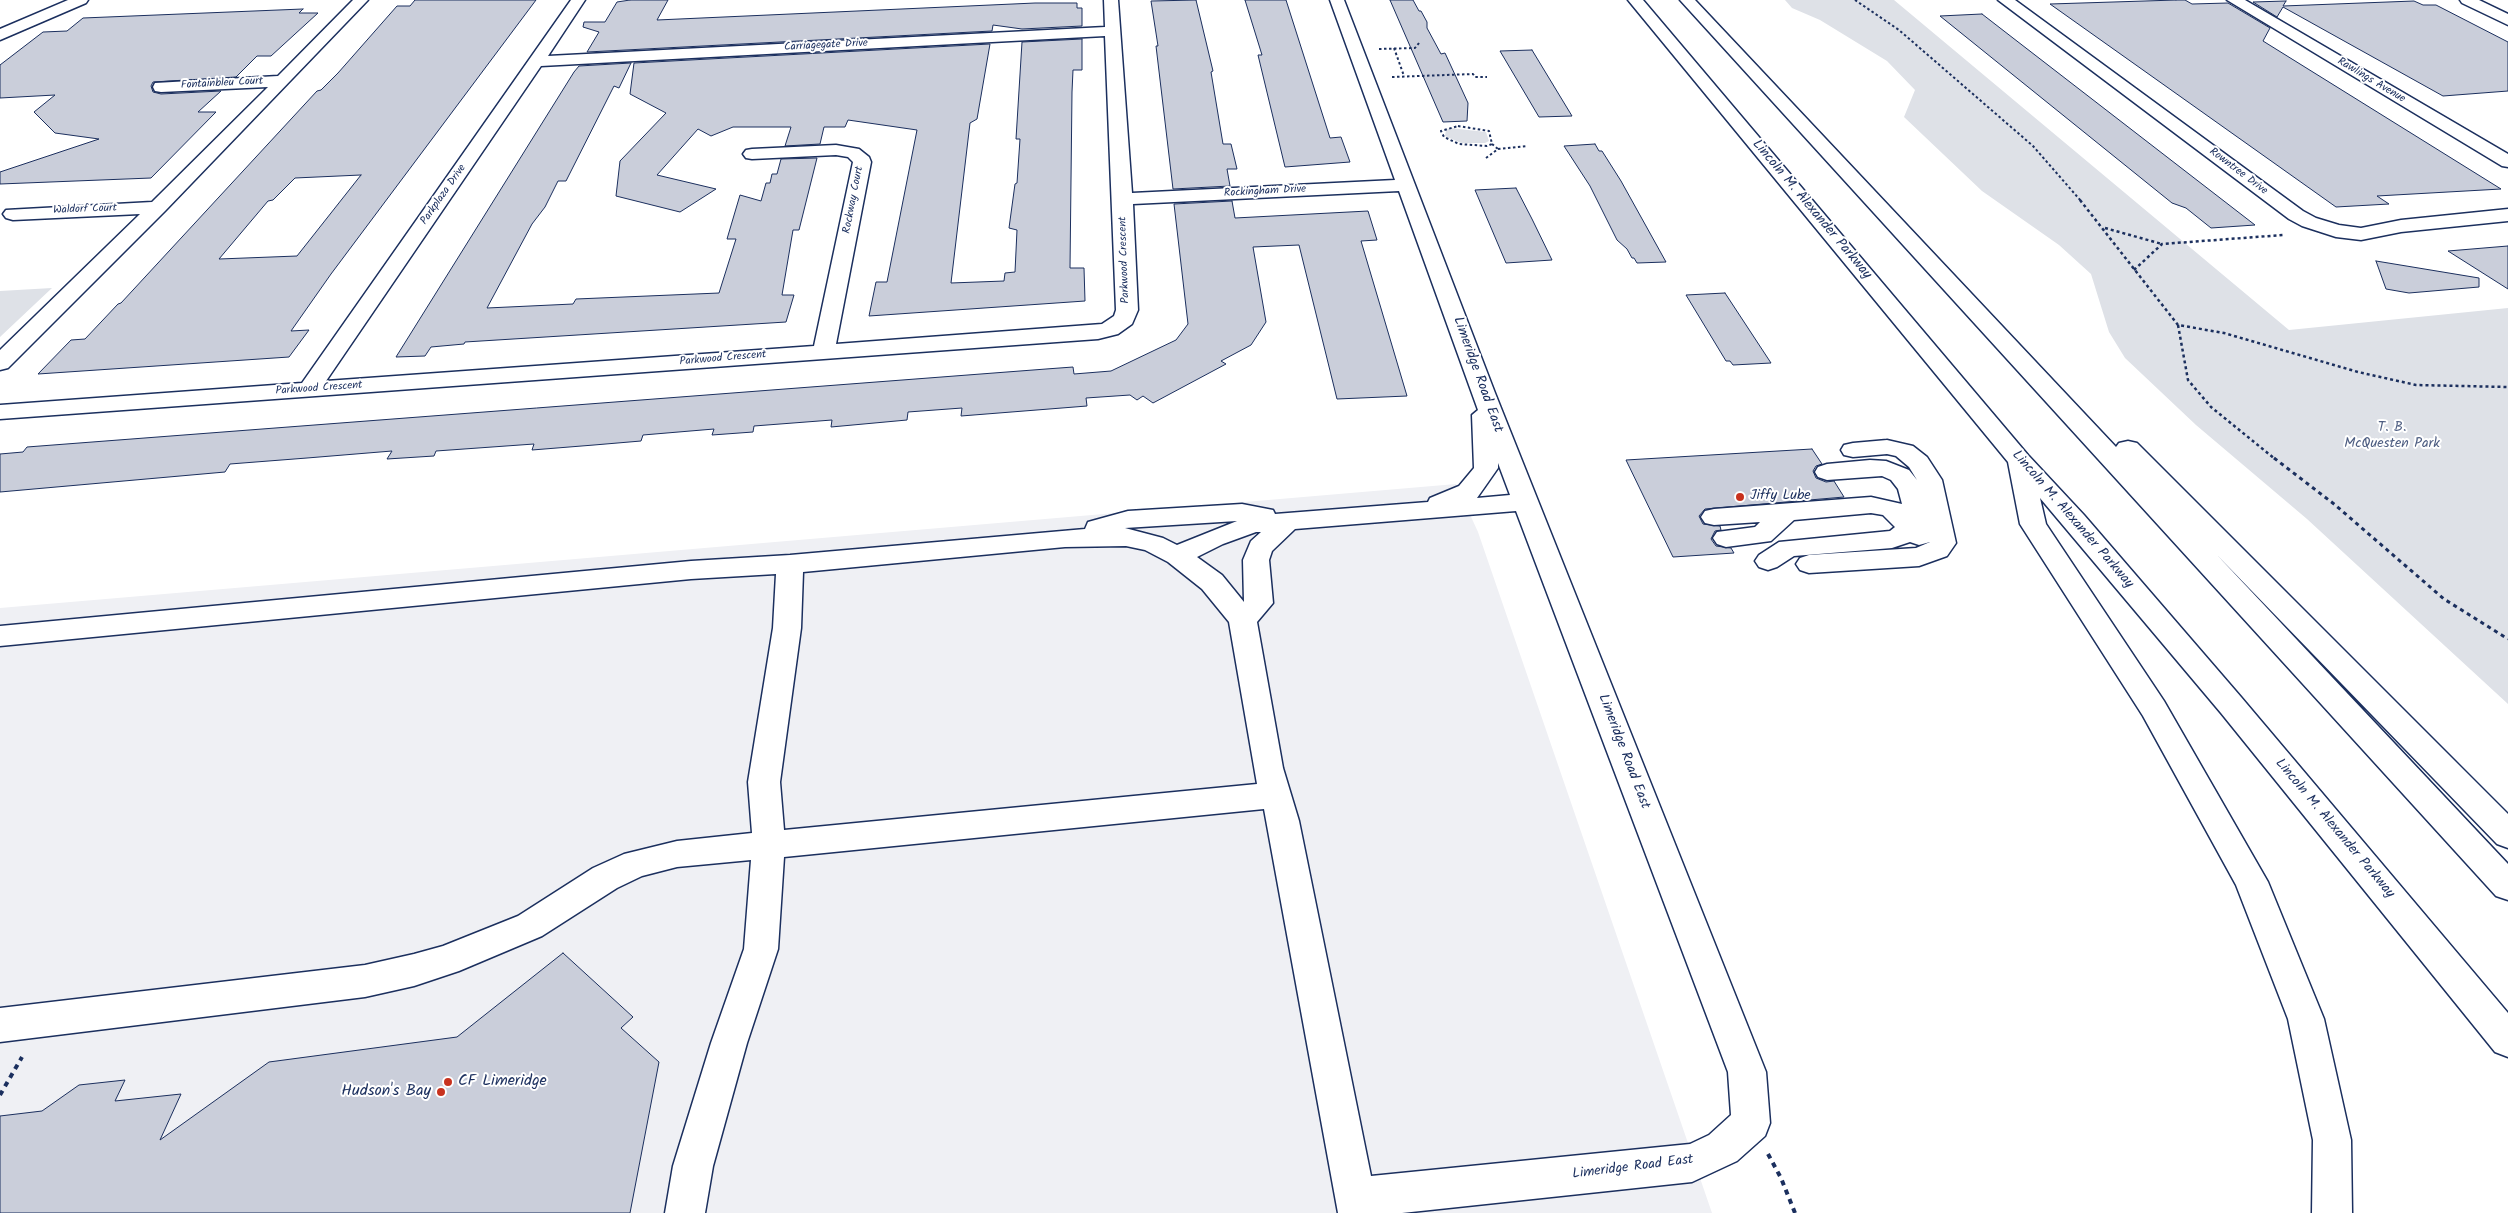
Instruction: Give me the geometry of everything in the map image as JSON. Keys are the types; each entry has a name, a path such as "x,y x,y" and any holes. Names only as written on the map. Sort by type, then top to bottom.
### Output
{"main road":[{"path":"0,36 81,0"},
{"path":"0,364 362,0"},
{"name":"Parkplaza Drive","path":"308,390 538,61 578,0"},
{"name":"Parkwood Crescent","path":"0,412 1091,333 1110,329 1124,319 1127,310 1123,199 1111,0"},
{"name":"Limeridge Road East","path":"1337,0 1525,502 1747,1072 1751,1123 1723,1148 1692,1163 1357,1206"},
{"name":"Lincoln M. Alexander Parkway","path":"1635,0 2019,460 2076,521 2231,705 2508,1040"},
{"path":"1686,0 1989,324 2508,886"},
{"name":"Rowntree Drive","path":"2005,0 2296,215 2336,231 2361,234 2401,226 2508,215"},
{"name":"Rawlings Avenue","path":"2234,0 2508,162"},
{"path":"2467,0 2508,20"},
{"name":"Carriagegate Drive","path":"538,61 1113,31"},
{"name":"Fontainbleu Court","path":"161,87 282,81"},
{"name":"Rockway Court","path":"752,154 836,150 854,153 860,157 862,162 824,351"},
{"name":"Rockingham Drive","path":"1123,199 1406,185"},
{"name":"Waldorf Court","path":"13,214 158,207"},
{"path":"1989,324 2046,365 2508,835"},
{"path":"1401,512 1454,499 1468,492 1477,482 1486,468 1484,393"},
{"path":"1768,560 1801,565 1919,557 1938,550 1943,543 1930,480 1918,462 1904,451 1887,447 1853,450"},
{"path":"2019,460 2033,524 2154,709 2251,882 2306,1019 2332,1140 2332,1213"},
{"path":"1768,560 1899,548 1915,543 1922,533 1910,487 1900,475 1886,469 1870,468 1827,472"},
{"path":"1177,556 1214,538 1253,524 1525,502"},
{"path":"1720,528 1762,535 1787,512 1883,506 1902,517 1908,527 1904,535 1892,539 1788,548 1768,560"},
{"path":"1065,538 1128,519 1242,512 1288,522"},
{"path":"1243,620 1258,603 1256,560 1260,547 1288,522"},
{"path":"0,636 691,570 790,564 1065,538 1126,537 1154,544 1177,556 1212,582 1243,620 1268,768 1276,794 1357,1206"},
{"path":"685,1213 693,1166 729,1043 761,949 769,845 764,782 787,628 790,564"},
{"path":"0,1025 365,981 404,972 447,960 530,926 605,878 636,864 677,854 1276,794"}],"path":[{"path":"1856,0 1899,30 2033,146 2074,190 2089,213 2103,228 2178,325 2188,380 2212,406 2247,437 2334,504 2444,600 2508,639"},
{"path":"1356,50 1415,48 1419,43"},
{"path":"1394,48 1404,76"},
{"path":"1366,78 1473,74 1475,77 1487,77"},
{"path":"1492,144 1488,146 1459,144 1444,137 1441,131 1458,126 1466,129 1489,131 1492,144 1498,149"},
{"path":"1486,158 1498,149 1527,146"},
{"path":"2103,228 2162,244 2336,231"},
{"path":"2134,270 2162,244"},
{"path":"2178,325 2224,333 2358,372 2416,385 2508,387"},
{"path":"1751,1123 1781,1178 1795,1213"}],"shaded area":[{"path":"1456,484 1478,532 1712,1213 0,1213 0,608"}],"green space":[{"name":"T. B. McQuesten Park","path":"1785,0 1894,0 2289,330 2508,308 2508,704 2307,519 2196,425 2125,358 2109,332 2091,274 2059,245 1982,191 1904,117 1915,90 1887,61 1820,20 1792,8"},
{"path":"1450,128 1486,132 1489,141 1485,143 1461,143 1445,136 1446,130"},
{"path":"52,288 0,337 0,291"}],"building":[{"path":"415,0 536,0 331,274 291,331 309,330 289,357 38,374 71,340 85,339 121,303 317,91 321,90 338,73 397,6 410,6","holes":["361,175 297,256 219,259 268,201 273,200 295,178"]},
{"path":"668,0 657,20 1035,3 1077,3 1077,8 1082,8 1082,26 1022,29 993,25 992,31 587,52 599,32 583,27 584,22 605,22 617,2"},
{"path":"1196,0 1213,71 1211,72 1223,144 1231,144 1237,169 1227,169 1230,186 1173,189 1156,46 1158,46 1151,1"},
{"path":"1245,0 1286,0 1330,138 1341,137 1350,162 1285,167 1258,55 1262,55"},
{"path":"1390,0 1413,0 1419,11 1421,11 1427,22 1427,28 1441,54 1445,53 1468,103 1467,121 1443,122"},
{"path":"2185,0 2192,4 2228,3 2270,28 2263,41 2501,189 2377,196 2389,204 2336,207 2050,4"},
{"path":"2286,1 2283,6 2414,1 2423,5 2436,5 2508,42 2508,91 2443,96 2283,7 2277,17 2253,2"},
{"path":"303,9 299,13 318,13 271,56 257,56 236,77 153,82 151,86 153,92 161,94 221,91 198,112 216,112 151,178 0,184 0,172 99,139 55,133 34,112 55,95 0,98 0,65 43,32 67,31 83,18"},
{"path":"1982,14 2255,225 2211,228 2186,208 2172,203 1940,16"},
{"path":"1082,39 1082,70 1073,70 1070,268 1084,268 1085,301 869,316 876,282 887,282 917,130 848,120 845,127 824,127 820,144 785,146 791,127 733,127 711,136 698,129 657,175 716,189 680,212 616,196 620,161 666,113 630,94 634,63 990,44 977,119 970,123 951,283 1004,281 1005,273 1015,272 1017,230 1009,228 1015,184 1017,183 1020,139 1016,139 1022,42"},
{"path":"1532,50 1572,116 1539,117 1500,51"},
{"path":"631,63 619,88 614,86 566,181 558,181 545,207 532,224 487,308 573,304 576,299 719,293 736,239 727,239 740,195 761,201 766,183 770,183 772,174 777,174 781,159 817,158 799,230 793,230 782,295 794,295 786,322 465,342 464,344 431,347 425,356 396,357 574,72 579,66"},
{"path":"1595,144 1599,151 1602,151 1621,181 1666,262 1637,263 1632,258 1627,249 1617,240 1590,186 1564,146"},
{"path":"1516,188 1552,260 1506,263 1475,190"},
{"path":"1232,201 1235,218 1368,211 1377,240 1361,241 1407,396 1337,399 1299,245 1253,247 1266,322 1251,345 1221,361 1226,364 1153,403 1143,396 1137,400 1130,395 1086,398 1087,406 961,416 962,408 908,412 907,420 831,427 832,420 754,426 753,432 712,435 714,429 643,435 641,441 532,450 534,444 436,451 434,456 387,459 392,451 230,464 225,472 0,492 0,454 23,452 27,447 1073,367 1074,374 1111,371 1176,340 1188,324 1174,204"},
{"path":"2508,246 2508,289 2448,251"},
{"path":"2376,261 2479,278 2479,287 2409,293 2386,289"},
{"path":"1725,293 1771,363 1733,365 1730,361 1726,361 1686,295"},
{"name":"Jiffy Lube","path":"1812,449 1822,464 1816,466 1813,471 1816,478 1826,482 1834,481 1844,497 1705,509 1699,516 1703,524 1720,526 1721,530 1715,531 1711,539 1716,546 1731,548 1734,553 1673,557 1626,460"},
{"name":"CF Limeridge","path":"563,953 633,1017 621,1028 659,1062 630,1213 0,1213 0,1116 42,1111 79,1085 125,1080 115,1101 181,1094 160,1140 269,1062 457,1037"}],"place":[{"name":"Jiffy Lube","path":"1740,497"},
{"name":"CF Limeridge","path":"448,1082"},
{"name":"Hudson's Bay","path":"441,1092"}]}
